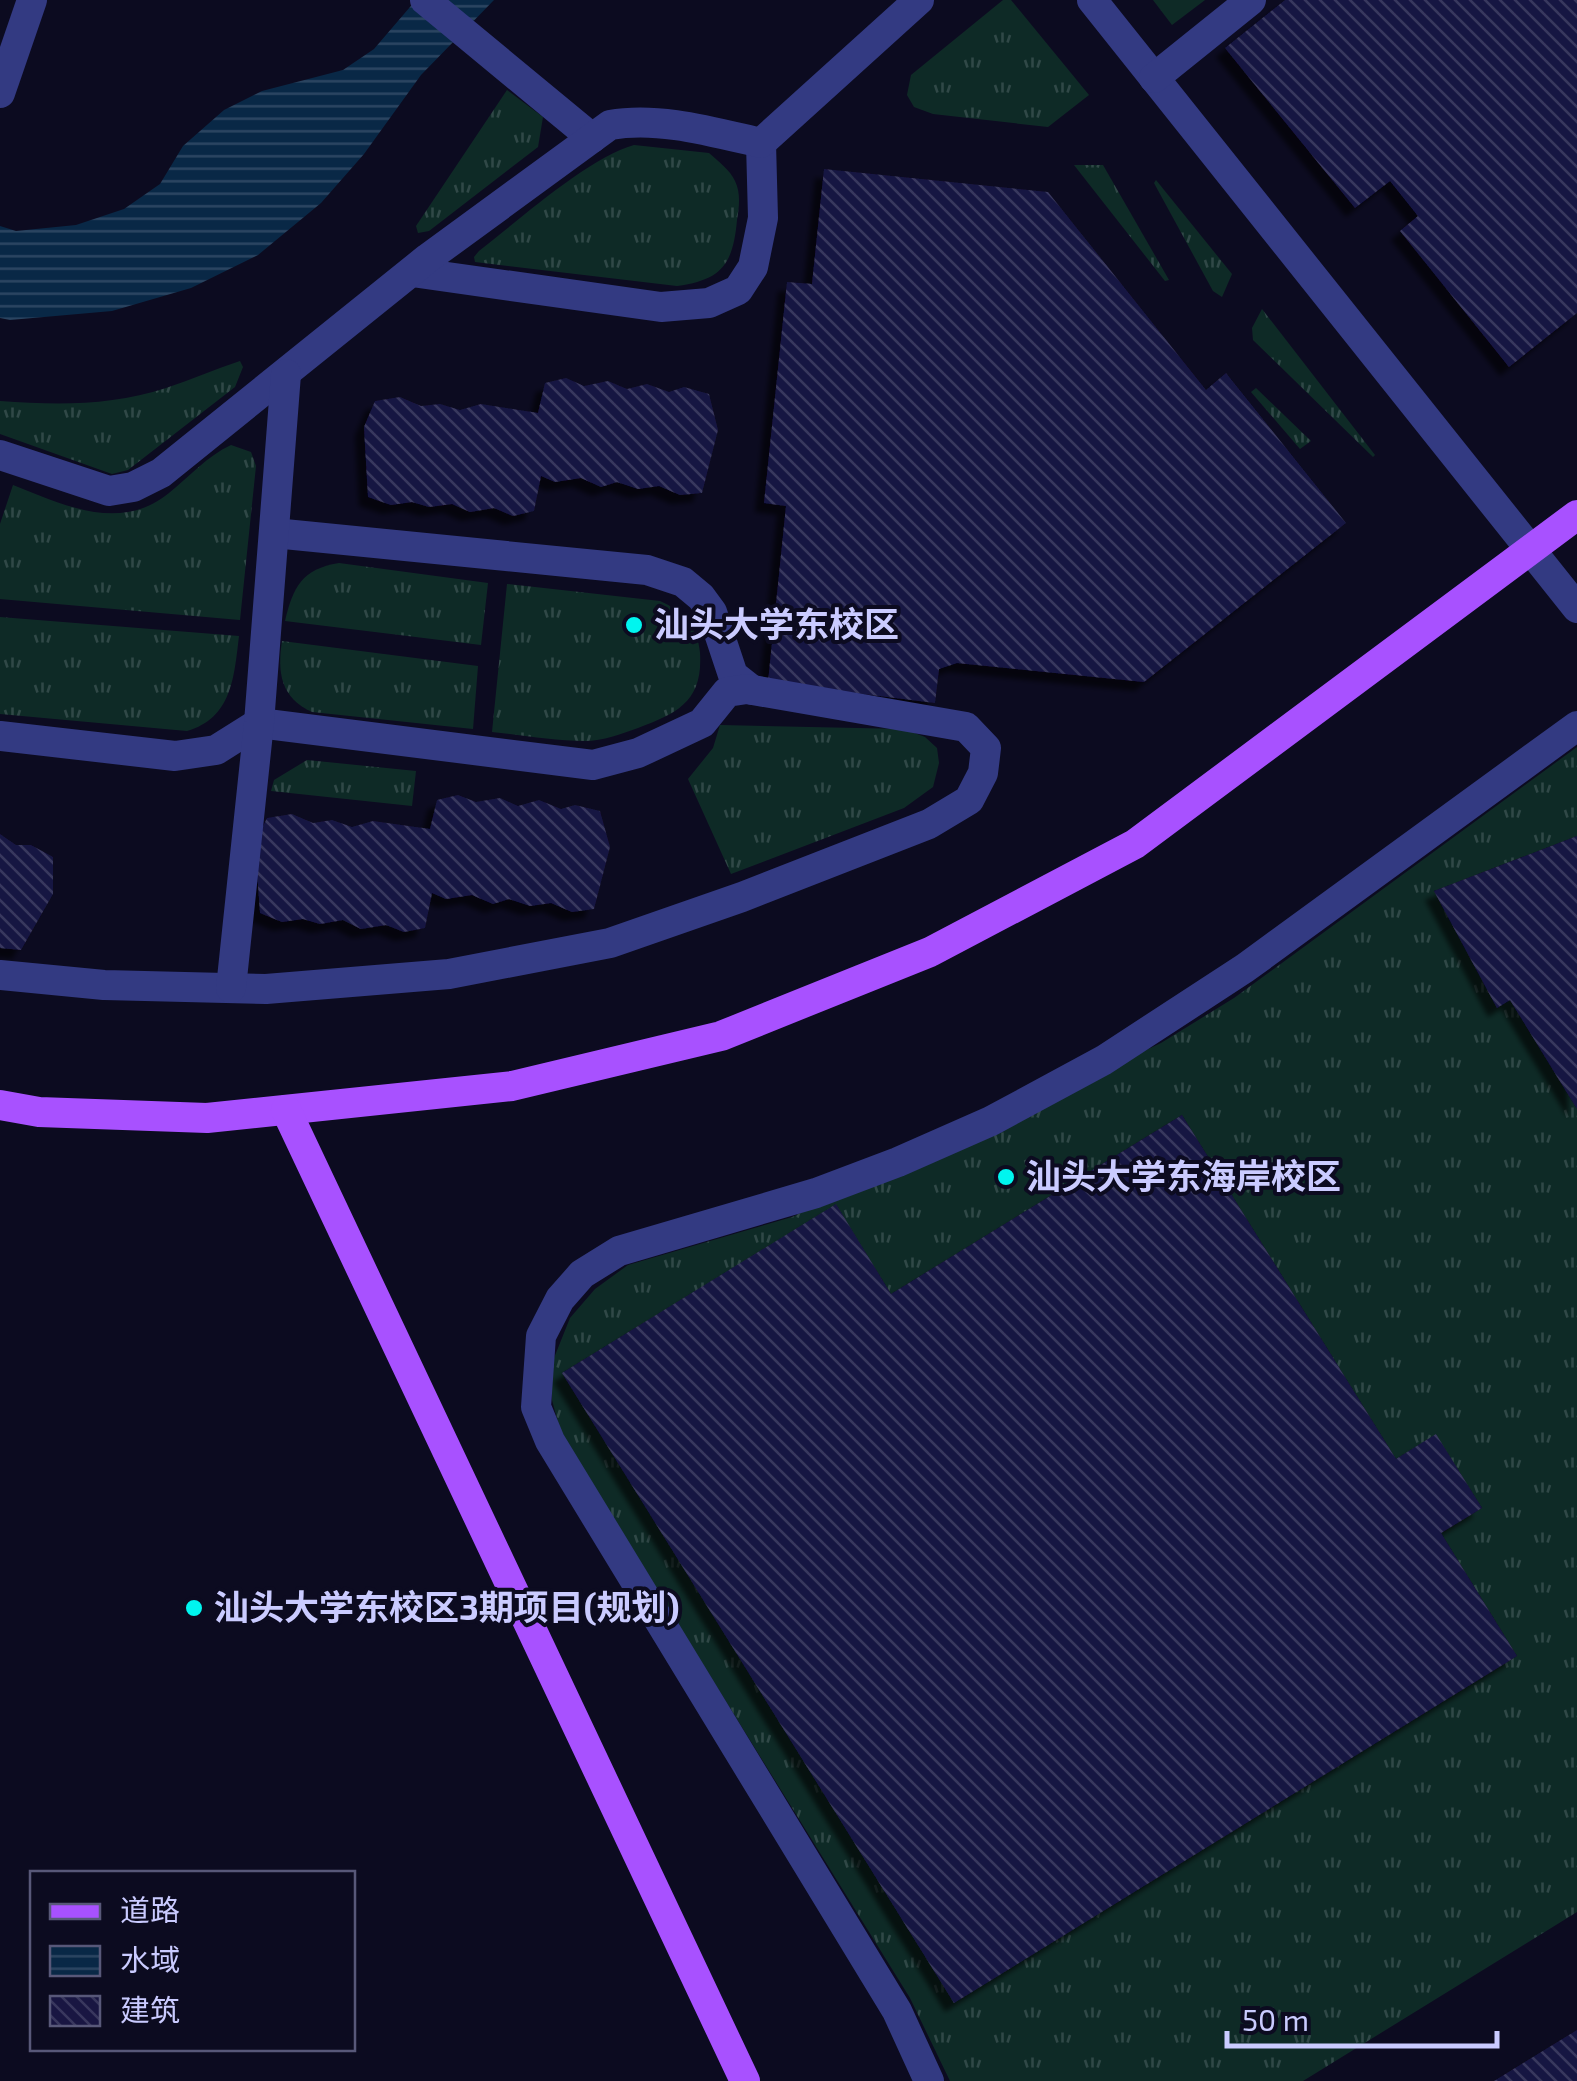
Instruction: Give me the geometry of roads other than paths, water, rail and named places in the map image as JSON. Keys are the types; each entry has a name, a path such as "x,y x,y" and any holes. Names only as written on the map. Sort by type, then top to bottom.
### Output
{"main road":[{"path":"0,1105 39,1112 207,1118 512,1086 721,1036 930,952 1135,844 1577,515"},
{"path":"286,1110 746,2081"}],"street":[{"path":"0,93 32,0"},
{"path":"412,272 661,307 709,303 738,290 753,267 763,218 761,143 919,0"},
{"path":"1092,0 1577,608"},
{"path":"1154,78 1251,0"},
{"path":"426,1 592,138"},
{"path":"0,455 109,491 133,487 161,472 412,272 610,125 632,121 761,143"},
{"path":"232,988 286,374"},
{"path":"274,534 647,570 683,582 701,597 712,612 733,675 752,690"},
{"path":"0,736 175,756 216,750 258,723 593,765 638,753 702,723 727,692 752,690 966,727 986,748 982,773 969,800 929,824 742,897 610,942 449,974 266,989 104,985 0,974"},
{"path":"929,2081 897,2011 550,1441 536,1407 540,1336 560,1299 582,1274 619,1250 816,1193 898,1162 991,1121 1104,1060 1245,968 1577,726"}],"water":[{"path":"416,0 494,0 421,75 364,154 321,203 258,255 191,288 112,311 0,318 0,226 16,231 76,225 124,209 160,184 183,146 224,110 262,91 343,70 374,49"}],"place":[{"name":"汕头大学东校区","path":"634,625"},
{"name":"汕头大学东海岸校区","path":"1006,1177"},
{"name":"汕头大学东校区3期项目(规划)","path":"194,1608"}]}
